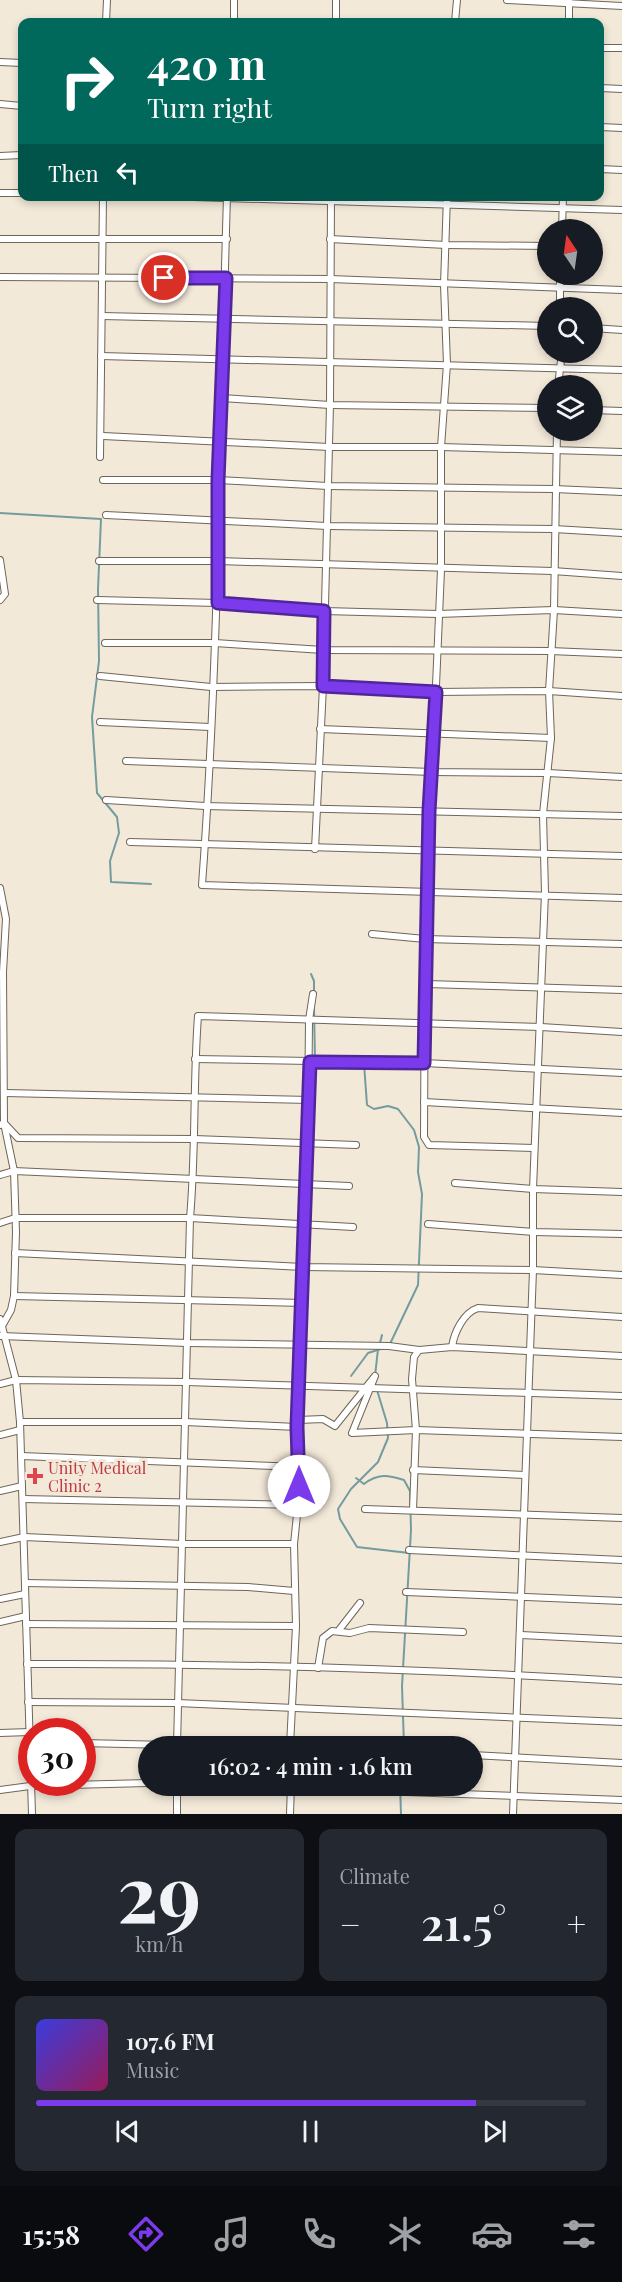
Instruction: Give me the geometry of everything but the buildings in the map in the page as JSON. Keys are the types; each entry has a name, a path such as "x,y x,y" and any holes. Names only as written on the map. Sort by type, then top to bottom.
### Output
{"street":[{"path":"106,18 107,0"},
{"path":"234,0 234,18"},
{"path":"336,0 336,18"},
{"path":"455,18 457,0"},
{"path":"507,0 622,6"},
{"path":"569,2 569,18"},
{"path":"604,48 622,48"},
{"path":"0,62 18,63"},
{"path":"604,88 622,89"},
{"path":"0,104 18,106"},
{"path":"604,127 622,128"},
{"path":"0,156 18,155"},
{"path":"604,169 622,170"},
{"path":"0,193 18,193"},
{"path":"100,457 103,201"},
{"path":"227,201 218,480 218,603 202,885 545,893 622,898"},
{"path":"315,849 323,686 324,565 329,447 331,201"},
{"path":"447,201 444,285 447,364 441,447 441,570 425,939 427,984 424,1137 429,1144 534,1148"},
{"path":"463,201 622,210"},
{"path":"562,201 562,219"},
{"path":"0,239 227,239"},
{"path":"330,239 446,245 537,246"},
{"path":"0,277 330,279 622,290"},
{"path":"559,286 560,297"},
{"path":"102,316 537,326"},
{"path":"603,329 622,330"},
{"path":"101,356 622,370"},
{"path":"558,375 559,363"},
{"path":"222,398 330,405 537,408"},
{"path":"603,410 622,411"},
{"path":"103,436 329,447 441,447 622,452"},
{"path":"513,1814 521,1635 528,1353 533,1270 532,1189 541,1027 546,853 543,814 551,738 549,691 554,610 556,441"},
{"path":"103,480 218,480 328,486 441,486 622,492"},
{"path":"105,515 327,526 554,529 622,533"},
{"path":"0,561 5,594 0,600"},
{"path":"99,561 218,561 441,570 553,571 622,576"},
{"path":"97,600 218,603 324,611 438,614 554,610 622,614"},
{"path":"105,644 215,643 323,650 436,649 622,654"},
{"path":"100,676 212,687 323,686 436,692 549,691 622,696"},
{"path":"100,722 210,727"},
{"path":"320,729 551,738"},
{"path":"126,761 622,777"},
{"path":"106,800 205,806 622,816"},
{"path":"130,842 205,846 622,856"},
{"path":"0,888 3,919 2,1017 5,1093 2,1124 14,1172 15,1218 15,1296 11,1310 1,1322 2,1335 16,1380 20,1422 29,1718"},
{"path":"372,934 425,939 622,944"},
{"path":"427,984 622,990"},
{"path":"291,1736 296,1626 294,1544 299,1467 297,1423 303,1267 307,1224 309,1020 313,994"},
{"path":"177,1736 190,1218 194,1181 193,1098 198,1016 541,1027 622,1032"},
{"path":"195,1059 424,1063 622,1073"},
{"path":"5,1093 310,1100"},
{"path":"424,1102 622,1113"},
{"path":"2,1124 18,1138 195,1139 356,1145"},
{"path":"0,1175 14,1172 349,1186"},
{"path":"455,1183 532,1189 622,1192"},
{"path":"0,1223 15,1218 190,1218 353,1227"},
{"path":"428,1224 534,1232 622,1234"},
{"path":"15,1253 303,1267 533,1270 622,1275"},
{"path":"15,1296 303,1303"},
{"path":"452,1347 453,1336 472,1310 622,1317"},
{"path":"2,1335 187,1343 389,1346 419,1350 452,1347 528,1353 622,1356"},
{"path":"413,1510 416,1431 412,1389 413,1363 419,1350"},
{"path":"20,1422 297,1423 323,1419 335,1426 375,1376 352,1433 527,1432 622,1437"},
{"path":"0,1384 16,1380 186,1382 622,1396"},
{"path":"0,1435 20,1430"},
{"path":"21,1456 299,1467"},
{"path":"413,1470 525,1475"},
{"path":"0,1491 22,1486"},
{"path":"23,1499 298,1505"},
{"path":"365,1509 622,1518"},
{"path":"0,1542 24,1537 183,1544 294,1544"},
{"path":"409,1550 622,1560"},
{"path":"25,1583 181,1585 294,1591"},
{"path":"406,1592 622,1601"},
{"path":"0,1599 25,1594"},
{"path":"339,1630 360,1604"},
{"path":"0,1622 26,1616"},
{"path":"26,1624 296,1626"},
{"path":"318,1668 322,1638 326,1633 339,1630 350,1633 369,1628 463,1632"},
{"path":"521,1635 622,1640"},
{"path":"27,1664 179,1664 518,1675 622,1681"},
{"path":"28,1702 177,1702 403,1714 517,1716 622,1722"},
{"path":"0,1733 18,1732"},
{"path":"96,1743 138,1744"},
{"path":"483,1756 622,1763"},
{"path":"96,1784 138,1783"},
{"path":"0,1790 18,1788"},
{"path":"31,1796 32,1814"},
{"path":"177,1796 177,1814"},
{"path":"290,1814 291,1796"},
{"path":"483,1796 622,1800"}],"waterway":[{"path":"0,513 101,519 98,589 99,661 92,717 97,793 117,817 119,833 110,861 111,882 151,884"},
{"path":"311,974 314,981 314,994"},
{"path":"314,1009 315,1060"},
{"path":"364,1064 367,1105 374,1109 388,1106 398,1109 414,1130 419,1147 418,1172 422,1194 418,1285 389,1346"},
{"path":"380,1343 382,1335"},
{"path":"351,1376 368,1353 384,1348"},
{"path":"375,1376 378,1349"},
{"path":"377,1390 387,1423 388,1438 378,1462 351,1489 338,1509 340,1519 357,1547 409,1553"},
{"path":"356,1478 364,1484 383,1476 393,1477 404,1480 410,1491 411,1530 402,1686 404,1736"},
{"path":"400,1796 401,1814"}],"place":[{"name":"Unity Medical Clinic 2","path":"35,1476"}],"route":[{"path":"164,278 226,278 218,480 218,603 324,611 323,686 436,692 429,811 424,1063 310,1062 307,1224 303,1267 297,1427 299,1486"}]}
